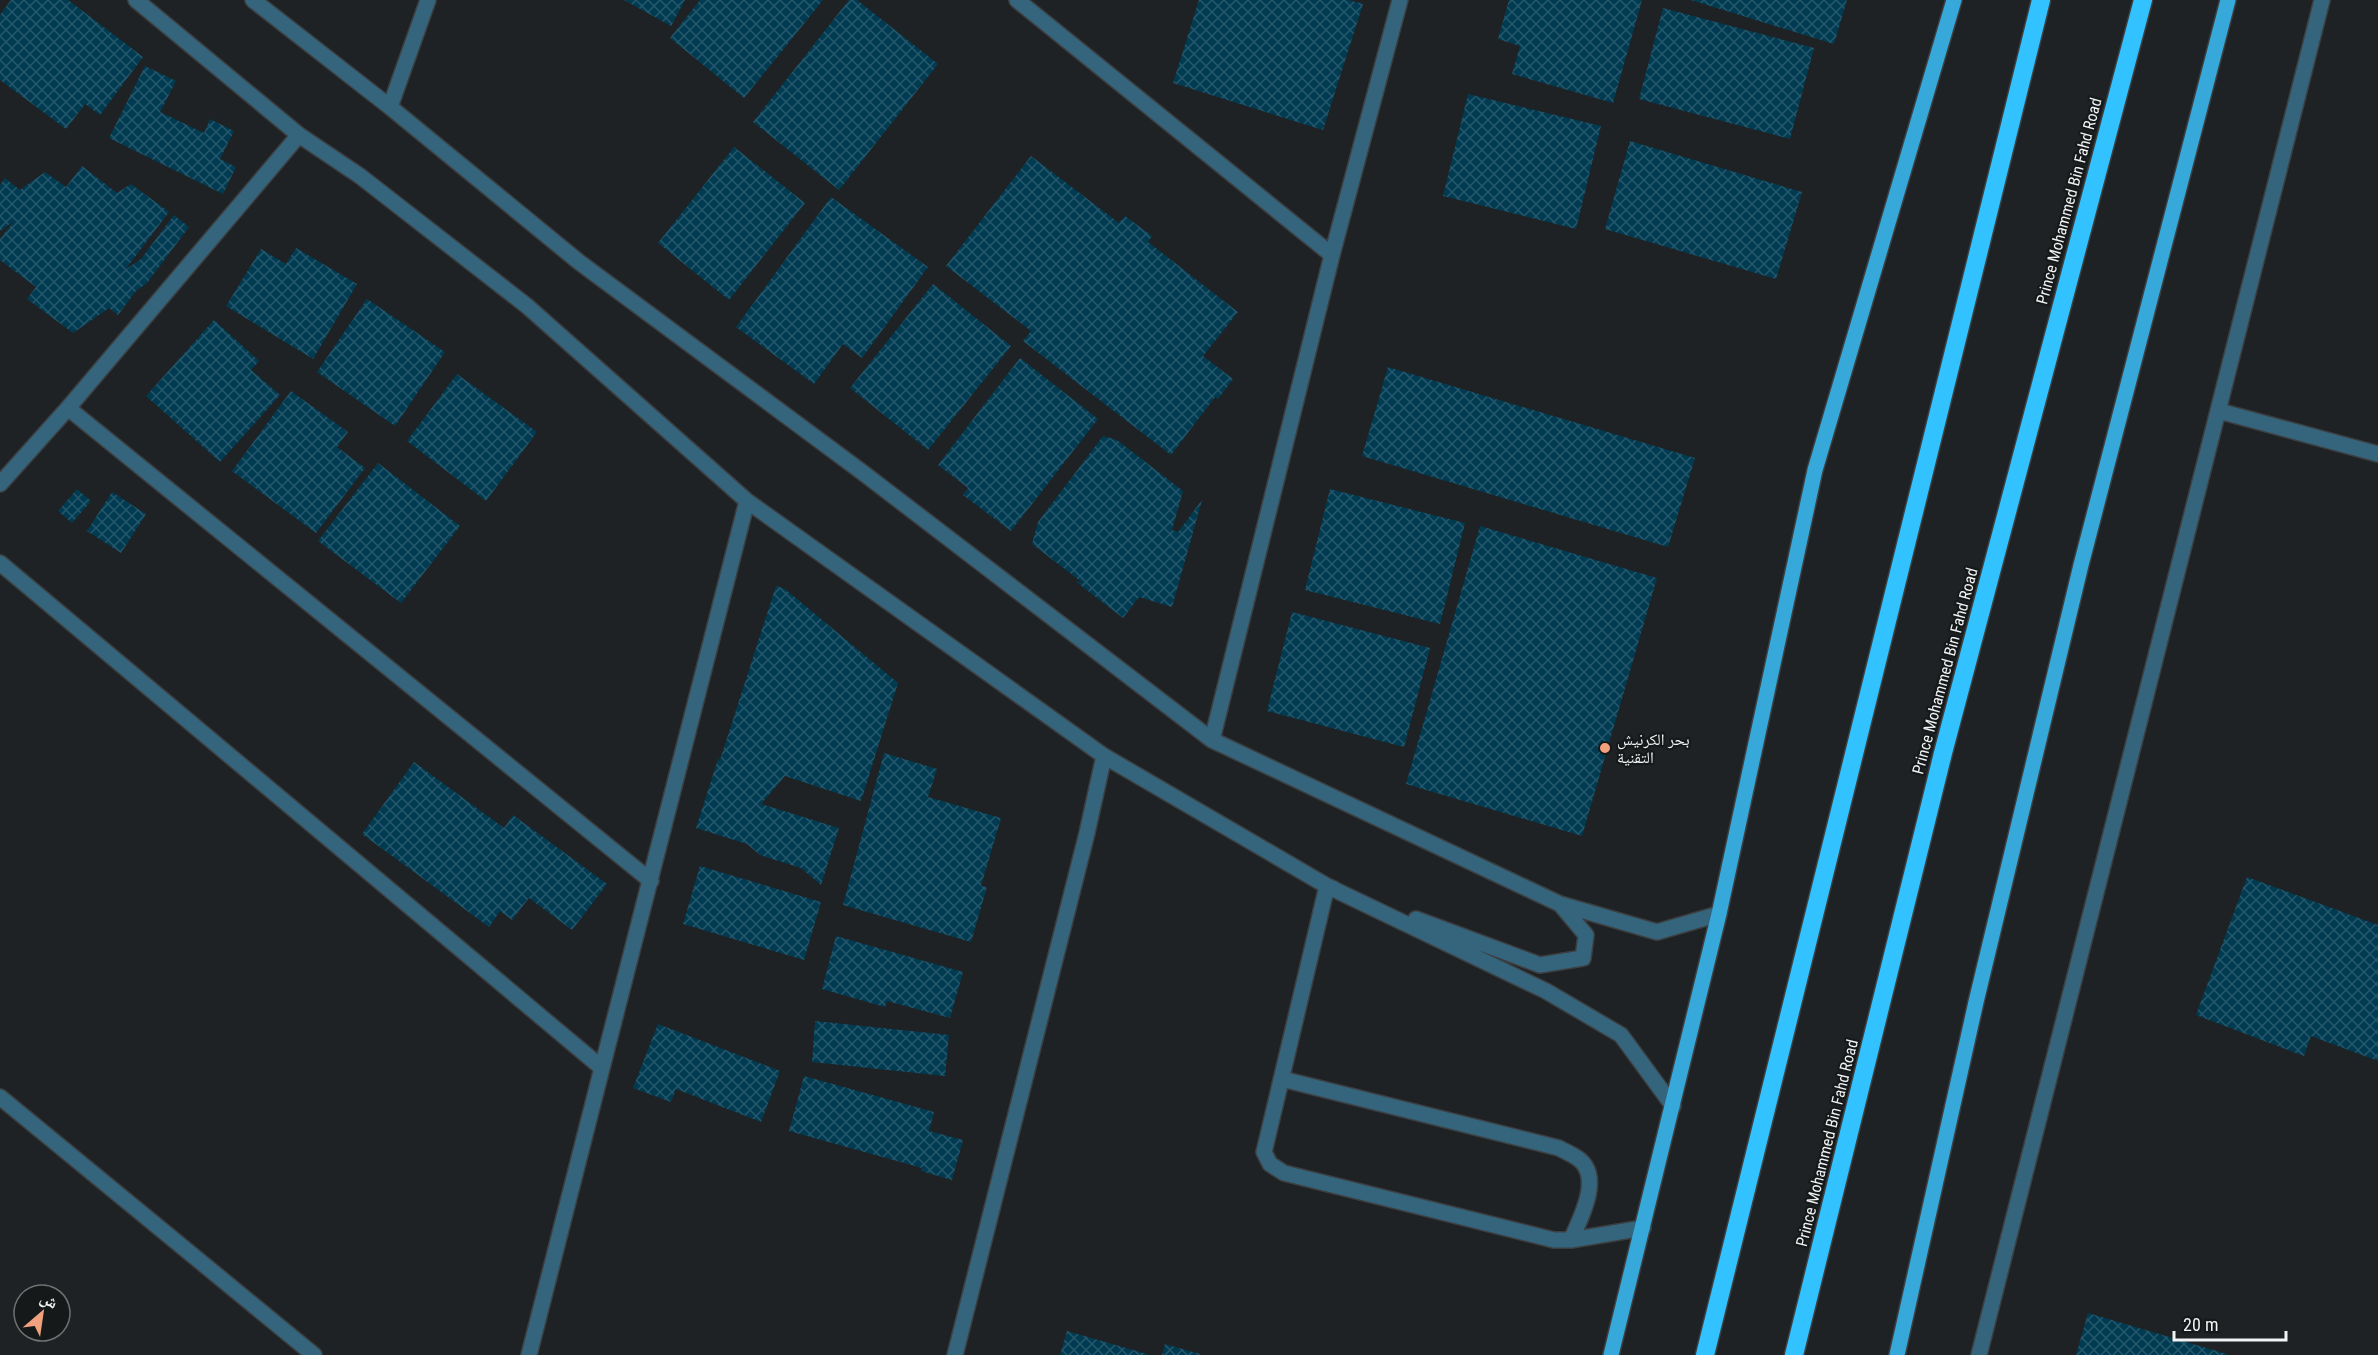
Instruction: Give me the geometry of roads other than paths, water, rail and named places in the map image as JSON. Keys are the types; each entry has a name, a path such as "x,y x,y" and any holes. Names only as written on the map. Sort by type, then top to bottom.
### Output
{"highway":[{"path":"1705,1355 2041,0"},
{"name":"Prince Mohammed Bin Fahd Road","path":"1794,1355 1943,753 2143,0"}],"main road":[{"path":"1611,1355 1719,914 1815,470 1954,0"},
{"path":"1897,1355 1976,1002 2081,565 2228,0"}],"street":[{"path":"136,0 299,135 360,176 527,306 747,501 1104,756 1327,886 1546,991 1621,1035 1673,1106"},
{"path":"253,0 390,107 579,262 862,472 1212,740 1560,904 1657,932 1719,914"},
{"path":"390,107 428,0"},
{"path":"1017,0 1332,255"},
{"path":"1212,740 1332,255 1400,0"},
{"path":"1979,1355 2322,0"},
{"path":"0,484 68,408 299,135"},
{"path":"68,408 651,881"},
{"path":"2219,411 2378,454"},
{"path":"529,1355 747,501"},
{"path":"0,563 602,1068"},
{"path":"955,1355 1084,844 1104,756"},
{"path":"1327,886 1540,965 1583,958 1586,935 1560,904"},
{"path":"1327,886 1264,1152 1270,1164 1284,1173 1554,1240 1571,1240 1643,1228"},
{"path":"1282,1079 1559,1148 1581,1161 1589,1180 1587,1202 1571,1240"},
{"path":"0,1096 314,1355"}],"place":[{"name":"بحر الكرنيش التقنية","path":"1605,748"}]}
